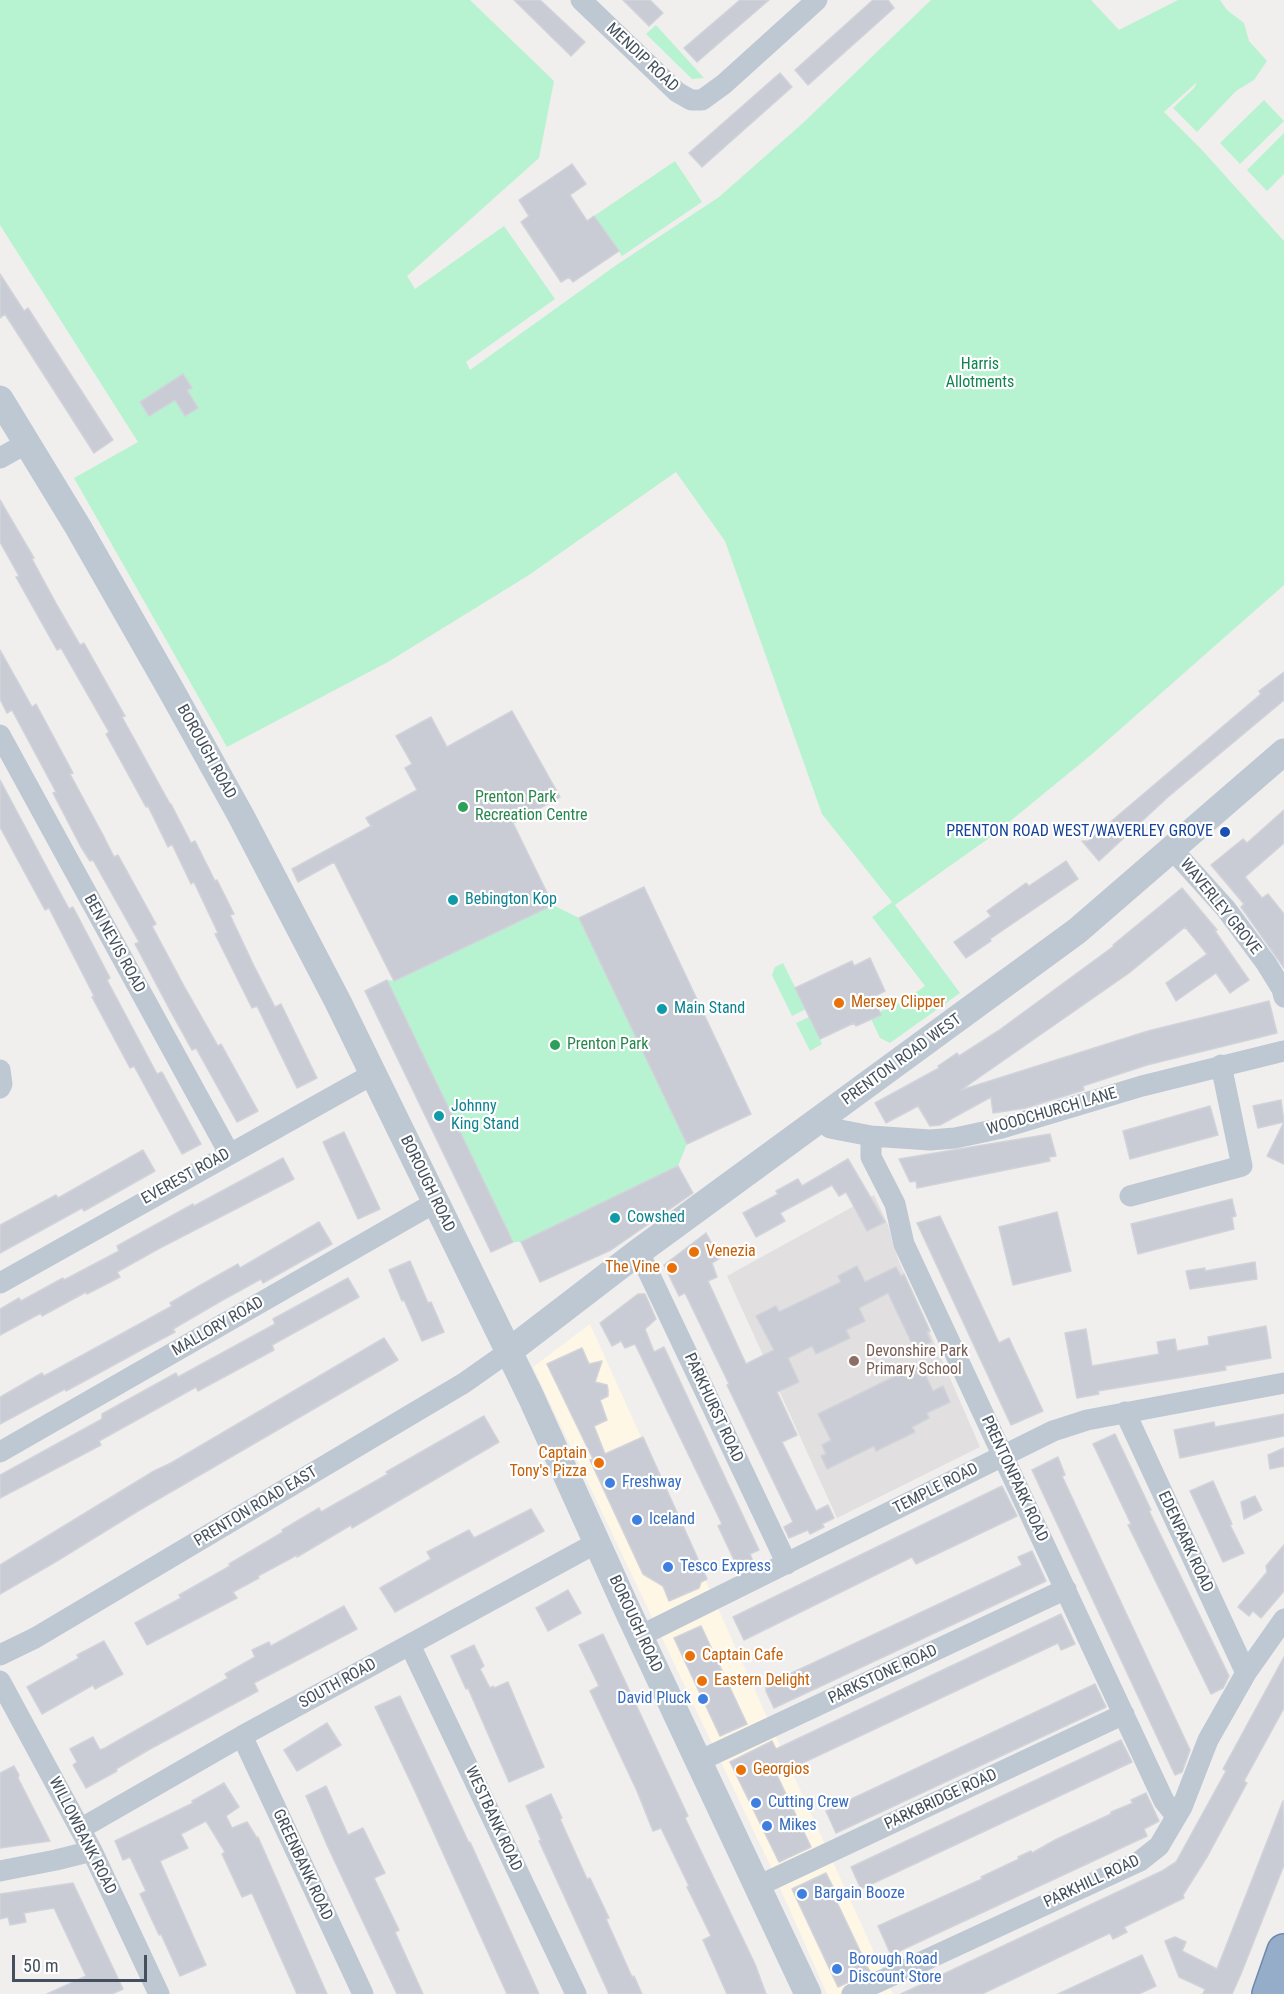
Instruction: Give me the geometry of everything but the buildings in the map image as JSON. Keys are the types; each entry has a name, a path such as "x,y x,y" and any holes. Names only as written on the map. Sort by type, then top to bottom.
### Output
{"highway":[{"path":"1269,1994 1284,1951"}],"street":[{"name":"MENDIP ROAD","path":"581,0 677,92 691,100 702,100 724,84 814,1"},
{"name":"BOROUGH ROAD","path":"0,399 78,527 197,737 338,1002 531,1396 640,1636 808,1994"},
{"path":"0,458 27,442"},
{"name":"BEN NEVIS ROAD","path":"0,735 229,1153"},
{"name":"PRENTON ROAD WEST","path":"508,1352 637,1253 1077,931 1284,752"},
{"name":"WAVERLEY GROVE","path":"1172,849 1226,909 1266,963 1283,991"},
{"name":"WOODCHURCH LANE","path":"821,1119 830,1128 871,1136 930,1140 955,1138 1002,1128 1221,1065 1284,1051"},
{"path":"1130,1196 1242,1166 1221,1065"},
{"path":"0,1070 2,1084 0,1088"},
{"name":"EVEREST ROAD","path":"0,1283 373,1074"},
{"name":"PRENTONPARK ROAD","path":"871,1136 871,1157 895,1204 904,1244 1164,1801 1176,1816"},
{"name":"MALLORY ROAD","path":"0,1452 436,1202"},
{"name":"PARKHURST ROAD","path":"637,1253 650,1275 787,1564"},
{"name":"PRENTON ROAD EAST","path":"0,1655 35,1638 464,1383 508,1352"},
{"name":"TEMPLE ROAD","path":"640,1636 1053,1431 1087,1420 1125,1412 1284,1383"},
{"name":"EDENPARK ROAD","path":"1125,1412 1246,1673"},
{"name":"SOUTH ROAD","path":"80,1829 242,1736 598,1542"},
{"name":"PARKSTONE ROAD","path":"699,1761 1066,1589"},
{"name":"PARKHILL ROAD","path":"852,1994 1140,1861 1159,1846 1176,1816 1208,1740 1246,1673 1284,1619"},
{"name":"WESTBANK ROAD","path":"410,1644 576,1994"},
{"name":"WILLOWBANK ROAD","path":"0,1681 92,1851 159,1994"},
{"name":"PARKBRIDGE ROAD","path":"758,1886 1124,1714"},
{"name":"GREENBANK ROAD","path":"242,1736 363,1994"},
{"path":"0,1871 92,1851"}],"shaded area":[{"name":"Devonshire Park Primary School","path":"874,1195 888,1225 898,1259 980,1447 837,1518 727,1276"},
{"path":"590,1324 893,1994 827,1994 769,1863 533,1367"}],"green space":[{"name":"Harris Allotments","path":"0,0 470,0 554,81 539,158 407,276 415,289 504,226 555,299 466,362 470,370 615,266 719,197 804,122 931,0 1091,0 1119,30 1178,0 1220,0 1227,10 1244,23 1249,41 1267,61 1254,80 1236,91 1197,132 1173,108 1194,88 1197,82 1164,112 1202,150 1284,241 1284,585 1091,755 992,836 895,905 960,993 890,1043 880,1038 871,1019 879,1012 904,1001 925,986 872,917 892,902 822,814 725,541 676,472 529,575 388,662 227,747 74,478 138,442 0,225"},
{"path":"656,25 704,78 692,79 646,34"},
{"path":"1264,100 1284,121 1240,164 1220,143"},
{"path":"1284,133 1284,174 1267,191 1247,170"},
{"path":"675,161 702,202 622,256 594,216"},
{"name":"Prenton Park","path":"511,819 553,905 579,918 644,887 751,1114 687,1144 678,1166 540,1282 521,1242 513,1242 491,1252 365,991 387,980 394,981"},
{"path":"783,963 806,1009 792,1016 772,975 775,967"},
{"path":"809,1017 822,1044 810,1051 796,1023"}],"place":[{"name":"Prenton Park Recreation Centre","path":"463,807"},
{"name":"PRENTON ROAD WEST/WAVERLEY GROVE","path":"1225,832"},
{"name":"Bebington Kop","path":"453,900"},
{"name":"Mersey Clipper","path":"839,1003"},
{"name":"Main Stand","path":"662,1009"},
{"name":"Prenton Park","path":"555,1045"},
{"name":"Johnny King Stand","path":"439,1116"},
{"name":"Cowshed","path":"615,1218"},
{"name":"Venezia","path":"694,1252"},
{"name":"The Vine","path":"672,1268"},
{"name":"Devonshire Park Primary School","path":"854,1361"},
{"name":"Captain Tony's Pizza","path":"599,1463"},
{"name":"Freshway","path":"610,1483"},
{"name":"Iceland","path":"637,1520"},
{"name":"Tesco Express","path":"668,1567"},
{"name":"Captain Cafe","path":"690,1656"},
{"name":"Eastern Delight","path":"702,1681"},
{"name":"David Pluck","path":"703,1699"},
{"name":"Georgios","path":"741,1770"},
{"name":"Cutting Crew","path":"756,1803"},
{"name":"Mikes","path":"767,1826"},
{"name":"Bargain Booze","path":"802,1894"},
{"name":"Borough Road Discount Store","path":"837,1969"}]}
